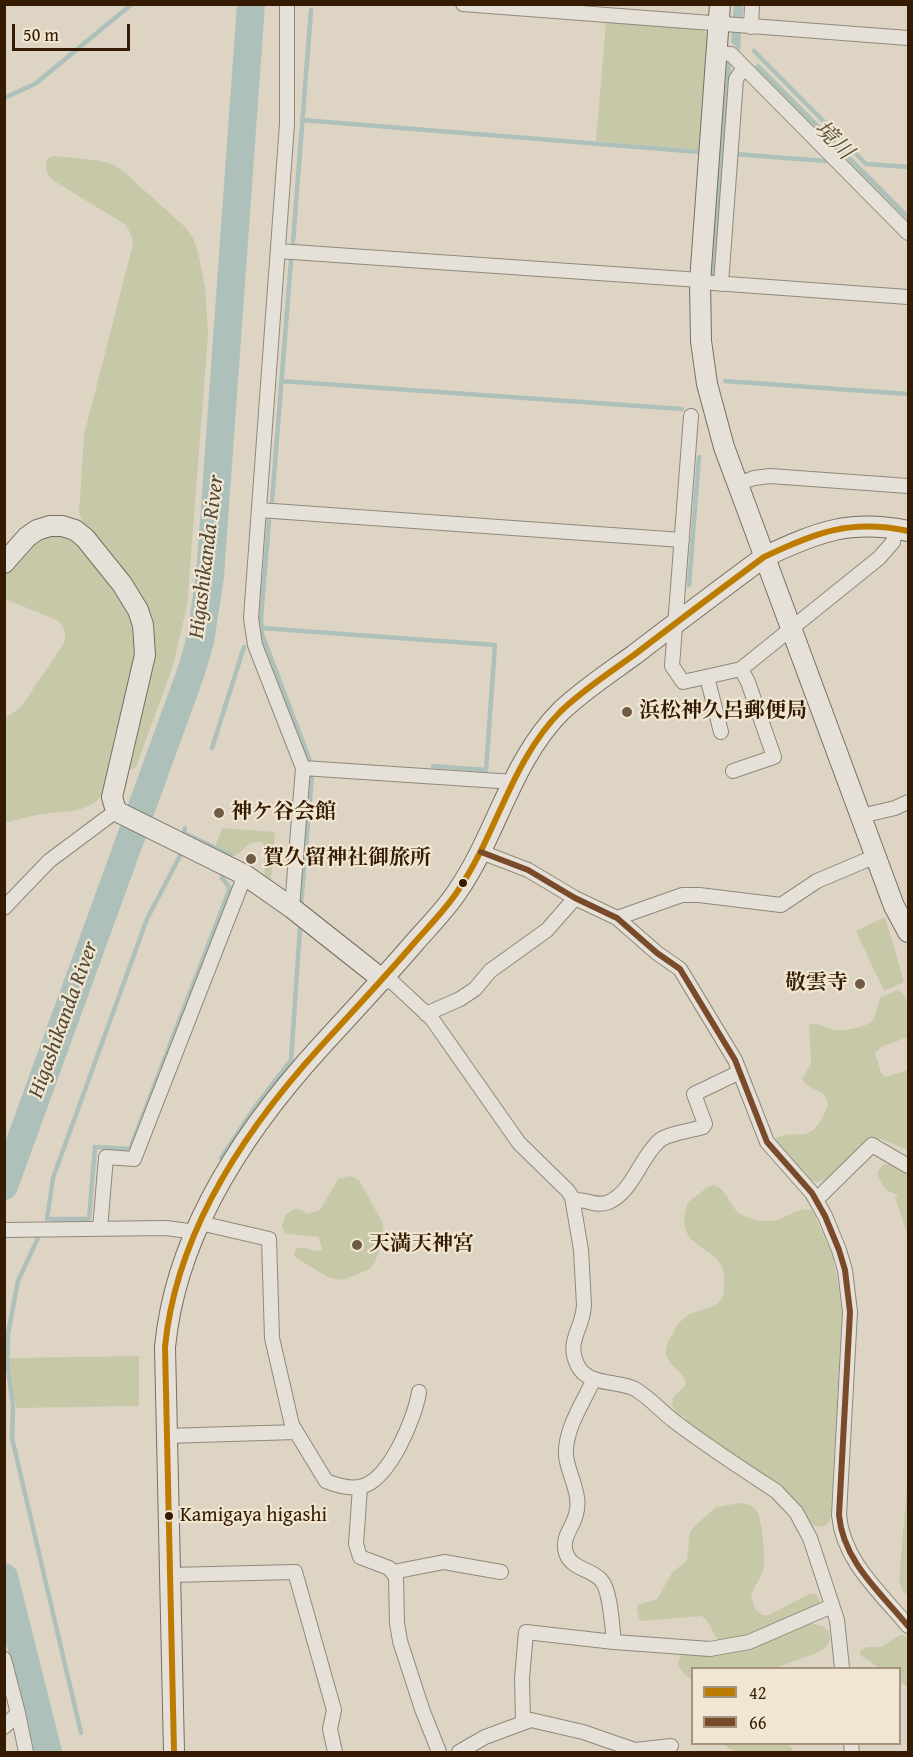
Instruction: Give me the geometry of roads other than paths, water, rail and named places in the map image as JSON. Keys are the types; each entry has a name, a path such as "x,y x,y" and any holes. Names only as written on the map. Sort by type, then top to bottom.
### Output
{"street":[{"path":"287,4 287,124 251,618 253,636 303,768 292,908"},
{"path":"463,4 909,38"},
{"path":"720,4 724,25 717,53 700,281 701,341 707,384 717,426 764,557 894,906 909,932"},
{"path":"748,27 752,4"},
{"path":"717,53 731,54 909,233"},
{"path":"721,284 736,79 744,68"},
{"path":"278,251 909,297"},
{"path":"174,1752 164,1371 167,1323 178,1276 198,1227 232,1164 271,1107 302,1068 384,978 456,893 481,852 534,743 563,709 675,624 764,557 800,540 832,530 866,525 902,529 879,558 741,669 683,682 672,666 675,624 681,540 691,416"},
{"path":"738,484 754,478 770,476 909,486"},
{"path":"259,510 681,540"},
{"path":"4,562 27,537 38,530 50,526 69,528 85,538 131,596 138,610 145,640 145,655 112,797 119,813 245,875 384,978 441,1030 519,1143 568,1191 573,1201 580,1250 584,1305 584,1314 572,1346 579,1369 594,1379 638,1390 680,1426 776,1491 787,1501 796,1512 810,1538 837,1620 842,1667"},
{"path":"733,771 774,757 748,682 741,669"},
{"path":"707,677 721,732"},
{"path":"303,768 514,782"},
{"path":"861,816 895,808 909,802"},
{"path":"4,908 49,861 119,813"},
{"path":"481,852 528,870 575,898 617,918 657,953 680,969 728,1047 767,1142 816,1200 839,1250 850,1312 840,1529 857,1566 909,1626"},
{"path":"617,918 682,895 781,905 818,881 876,856"},
{"path":"100,1229 106,1157 134,1158 245,875"},
{"path":"426,1014 460,999 475,989 490,971 531,944 547,930 575,898"},
{"path":"573,1201 578,1199 594,1205 613,1200 623,1190 660,1139 703,1127 705,1124 694,1094 740,1072"},
{"path":"816,1200 872,1145 909,1166"},
{"path":"10,1230 198,1227 269,1239 272,1338 292,1425 326,1481 354,1488 372,1481 394,1455 414,1415 419,1392"},
{"path":"594,1379 567,1442 567,1465 577,1502 576,1514 565,1544 572,1563 594,1575 605,1587 614,1642"},
{"path":"166,1436 296,1432"},
{"path":"360,1487 356,1544 360,1557 393,1572 396,1583 400,1641 439,1752"},
{"path":"393,1572 444,1562 501,1572"},
{"path":"170,1575 295,1572 334,1710 330,1729 335,1752"},
{"path":"523,1721 522,1678 526,1632 690,1648 730,1647 758,1638 832,1606"},
{"path":"4,1659 26,1752"},
{"path":"4,1727 18,1713"},
{"path":"459,1752 485,1737 523,1721 538,1720 583,1732 635,1750 671,1746"}],"water":[{"path":"734,5 743,5 740,51 731,42"},
{"name":"境川","path":"758,63 908,214 908,221 755,67"}],"waterway":[{"path":"4,98 35,84 132,4"},
{"name":"Higashikanda River","path":"4,1186 191,672 200,641 210,576 251,4"},
{"path":"293,242 311,10"},
{"name":"境川","path":"754,51 866,164 908,167"},
{"path":"712,275 729,64"},
{"path":"302,120 700,152"},
{"name":"境川","path":"734,154 826,161"},
{"path":"272,501 291,261"},
{"path":"281,381 682,409"},
{"path":"725,381 908,394"},
{"path":"689,585 699,457"},
{"path":"269,521 261,618 262,634 310,761"},
{"path":"261,628 495,645 486,770 433,766"},
{"path":"212,748 244,647"},
{"path":"303,906 301,905 312,775"},
{"path":"185,828 184,833 230,855 229,858"},
{"path":"181,854 147,919 53,1178 47,1219 89,1219 95,1147 130,1149 230,888 222,878 223,874"},
{"path":"221,1158 255,1107 291,1060 300,928"},
{"path":"38,1238 18,1281 8,1334 7,1360 13,1406 12,1438 81,1733"},
{"name":"Higashikanda River","path":"4,1577 48,1752"}],"place":[{"name":"浜松神久呂郵便局","path":"627,712"},
{"name":"神ケ谷会館","path":"219,813"},
{"name":"賀久留神社御旅所","path":"251,859"},
{"name":"敬雲寺","path":"860,984"},
{"name":"天満天神宮","path":"357,1245"},
{"name":"Kamigaya higashi","path":"169,1516"}]}
